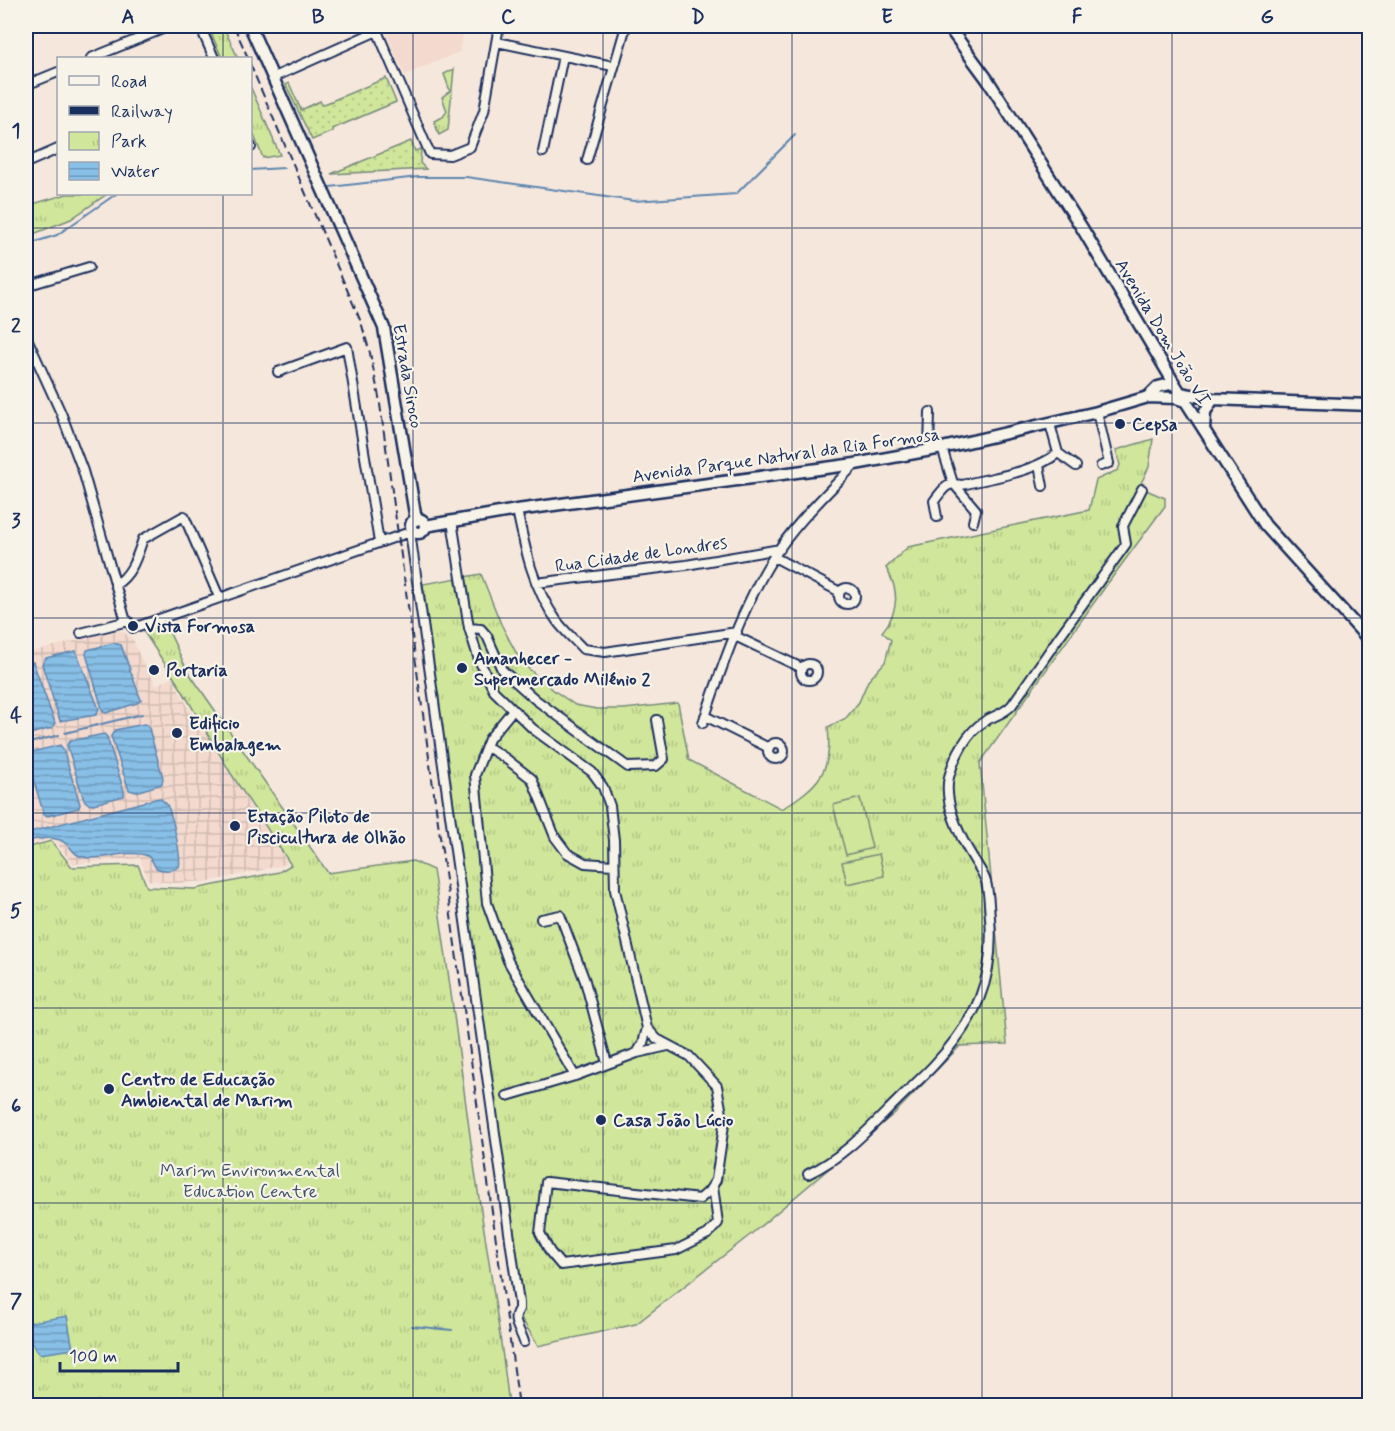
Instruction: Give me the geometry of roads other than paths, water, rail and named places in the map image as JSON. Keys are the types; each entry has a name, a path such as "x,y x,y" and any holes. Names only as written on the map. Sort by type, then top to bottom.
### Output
{"street":[{"path":"93,57 170,26"},
{"path":"200,26 214,57"},
{"name":"Estrada Siroco","path":"250,26 384,328 416,527"},
{"path":"274,77 376,28 430,154 450,155 470,147 484,111 499,26"},
{"path":"587,160 626,26"},
{"name":"Avenida Dom João VI","path":"948,26 987,79 1082,228 1185,401 1265,525 1370,641"},
{"path":"496,42 613,66"},
{"path":"543,152 563,56"},
{"path":"26,86 57,72"},
{"path":"26,163 57,149"},
{"path":"26,286 89,267"},
{"path":"26,336 61,413 83,471 125,618 133,628 416,527 519,1303 515,1324 524,1342"},
{"path":"278,372 347,347 379,542"},
{"path":"1160,360 1162,370 1160,392"},
{"path":"1160,392 1174,383"},
{"path":"1160,392 1185,401 1370,405"},
{"name":"Avenida Parque Natural da Ria Formosa","path":"416,527 517,510 855,464 942,448 1050,424 1160,392"},
{"path":"1185,401 1208,401"},
{"path":"1204,430 1208,401"},
{"path":"929,450 930,412"},
{"path":"1097,412 1109,463 1101,466"},
{"path":"1050,424 1058,453 1076,466"},
{"path":"942,448 953,483 976,510 973,522"},
{"path":"937,517 934,501 947,485 953,483 962,485 1039,465 1058,453"},
{"path":"769,748 704,719 736,634 765,572 804,517 855,464"},
{"path":"1039,465 1043,486"},
{"path":"808,1174 826,1166 851,1146 934,1066 958,1036 976,1008 986,983 992,940 986,881 962,840 951,812 948,779 958,753 971,733 985,721 1004,713 1012,705 1116,559 1126,544 1123,526 1142,489"},
{"path":"517,510 525,548 536,583 557,621 583,649 605,652 736,634 802,668"},
{"path":"115,585 125,579 143,539 184,516 219,597"},
{"path":"452,521 469,628 479,660 494,691 512,711 592,772 603,787 610,806 614,840 615,890 647,1028 657,1039 689,1056 717,1086 724,1125 716,1180 700,1199 546,1182 540,1233 550,1252 561,1265 676,1250 708,1234 718,1223 712,1186"},
{"name":"Rua Cidade de Londres","path":"536,583 686,565 780,549"},
{"name":"Rua Cidade de Londres","path":"750,554 764,563 765,572"},
{"path":"774,557 840,592"},
{"path":"81,633 128,621"},
{"path":"469,628 481,629 488,636 502,670 536,700 628,766 656,766 664,759 657,720"},
{"path":"512,711 489,739 475,775 487,903 508,961 575,1076"},
{"path":"486,746 532,779 555,837 567,853 585,863 613,865"},
{"path":"542,919 560,915 585,981 607,1063"},
{"path":"637,1053 647,1028"},
{"path":"507,1096 575,1076 637,1053 668,1046"}],"water":[{"path":"113,643 121,645 141,700 106,713 103,712 86,654 87,650"},
{"path":"76,651 99,709 96,715 60,721 42,664 46,658"},
{"path":"33,662 55,723 52,728 26,735 26,664"},
{"path":"148,725 163,778 162,784 136,792 129,790 111,736 115,730"},
{"path":"104,734 107,737 124,796 90,805 84,800 67,745 70,741"},
{"path":"60,745 80,804 79,808 48,816 44,815 27,758 28,753"},
{"path":"159,798 167,805 176,836 180,862 179,867 174,869 156,868 151,858 145,855 89,858 78,855 66,843 58,839 44,838 26,841 26,833"},
{"path":"67,1316 73,1349 40,1354 35,1348 26,1323"}],"waterway":[{"path":"330,187 418,177 466,177 634,201 736,194 795,135"},
{"path":"252,170 284,168"},
{"path":"26,245 57,235 115,195"},
{"path":"65,733 142,714"},
{"path":"26,744 59,735"},
{"path":"412,1326 452,1330"}],"railway":[{"path":"234,26 248,57"},
{"path":"252,69 361,322 379,397 519,1406"}],"place":[{"name":"Cepsa","path":"1120,424"},
{"name":"Vista Formosa","path":"133,626"},
{"name":"Amanhecer - Supermercado Milénio 2","path":"462,668"},
{"name":"Portaria","path":"154,670"},
{"name":"Edificio Embalagem","path":"177,733"},
{"name":"Estação Piloto de Piscicultura de Olhão","path":"235,826"},
{"name":"Centro de Educação Ambiental de Marim","path":"109,1089"},
{"name":"Casa João Lúcio","path":"601,1120"}],"park label":[{"name":"Marim Environmental Education Centre","path":"250,1180"}]}
